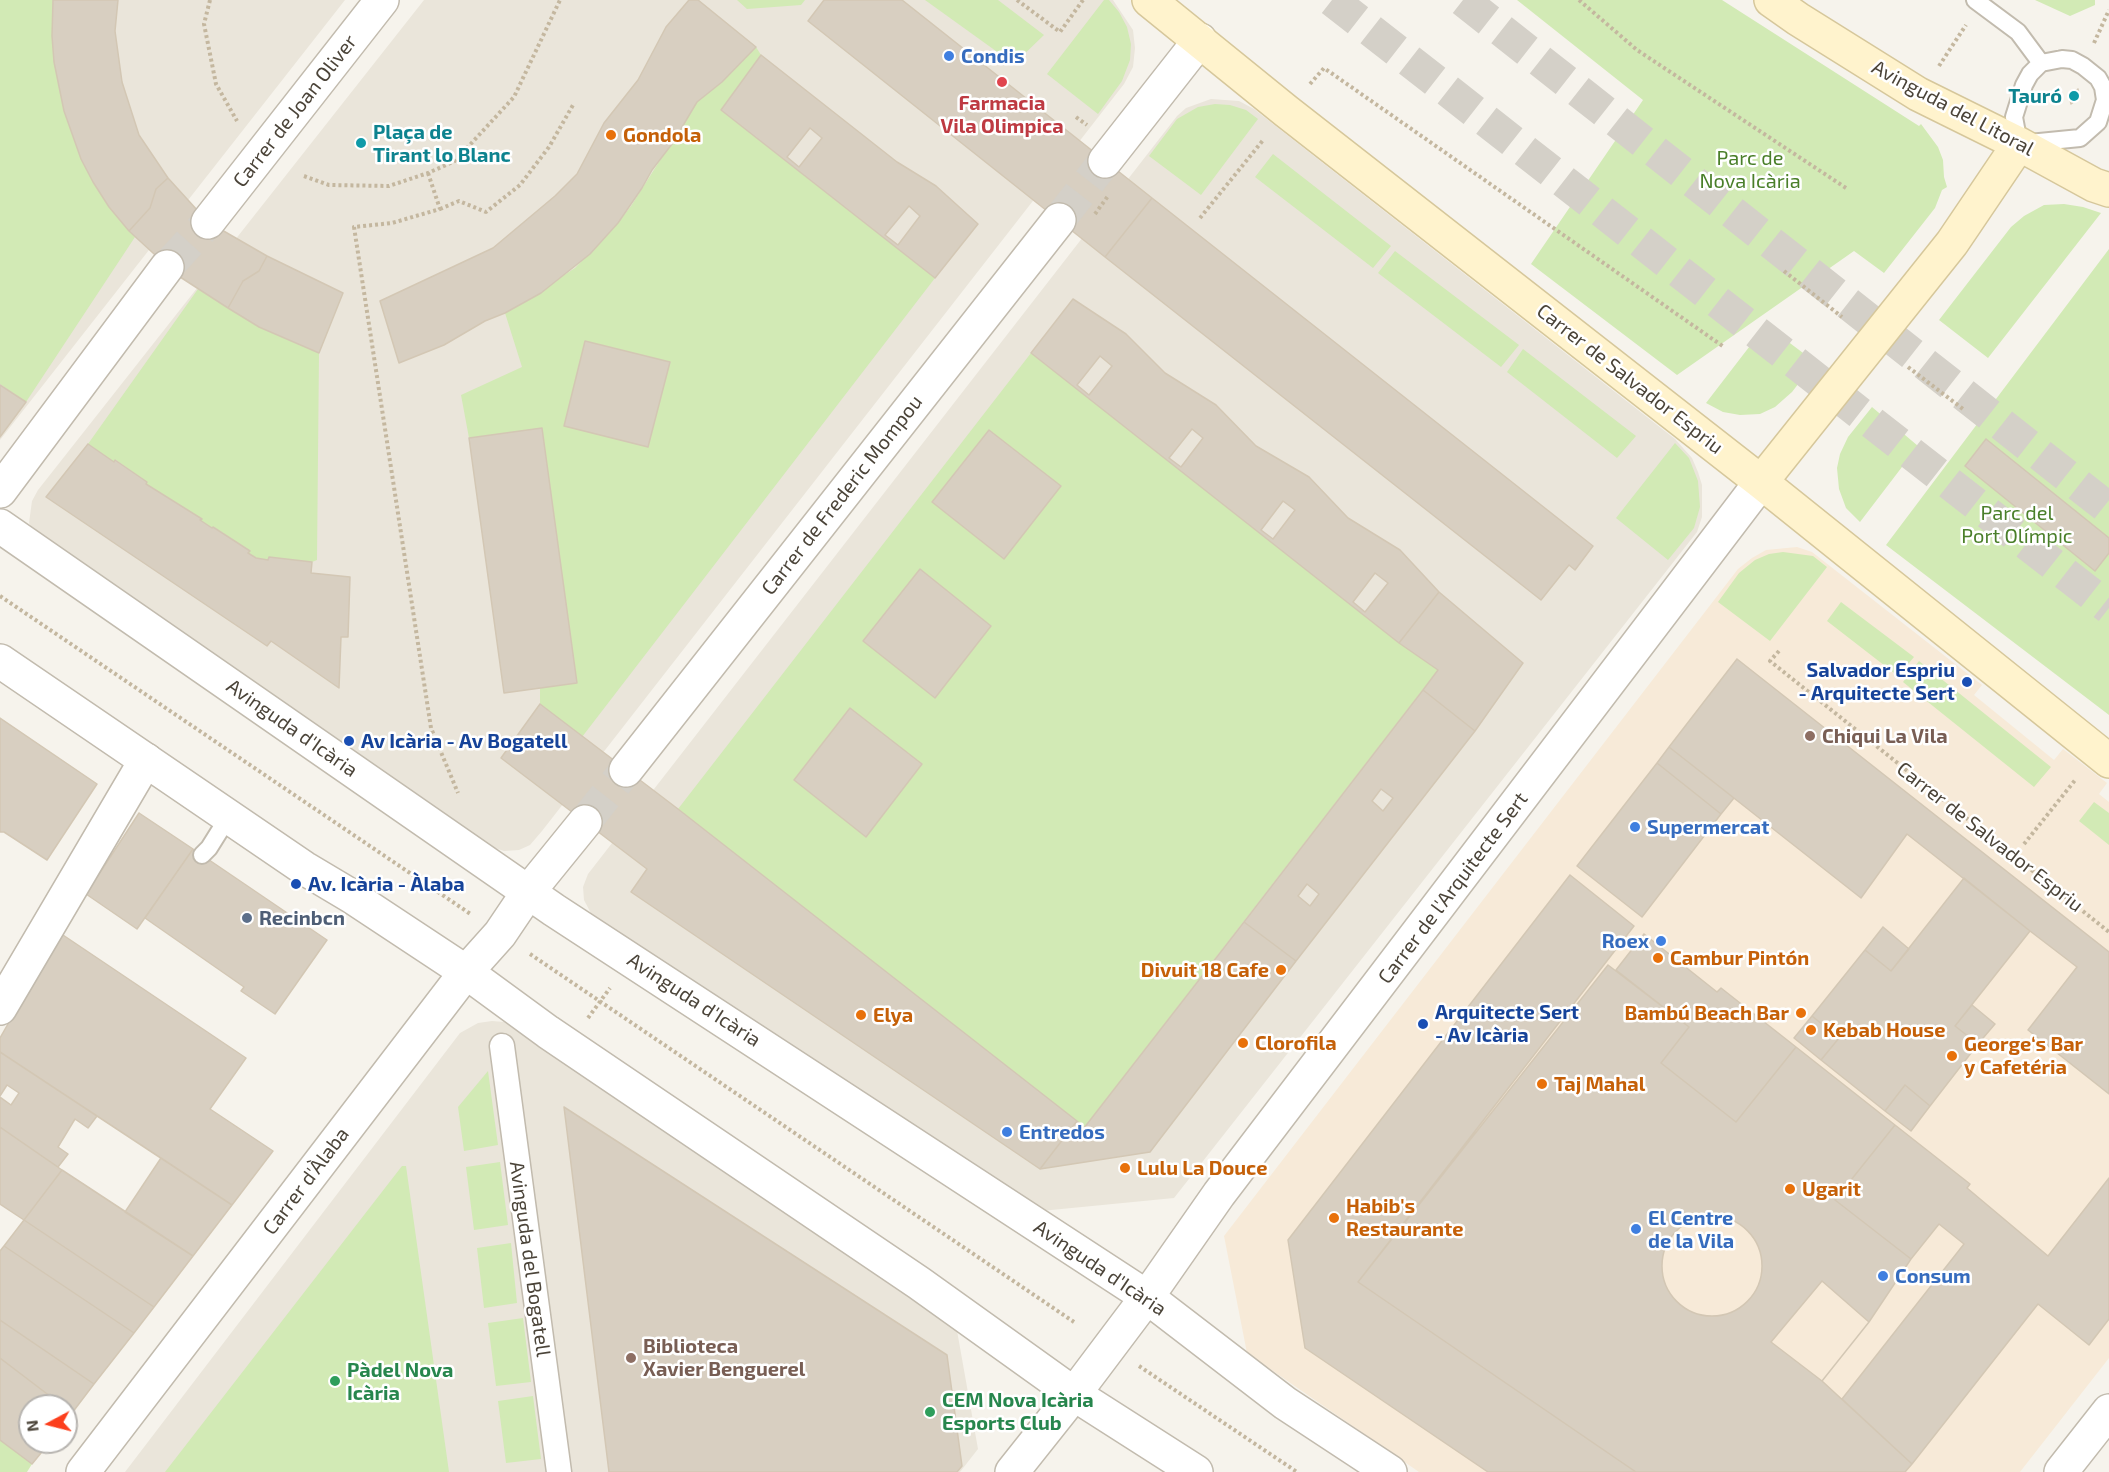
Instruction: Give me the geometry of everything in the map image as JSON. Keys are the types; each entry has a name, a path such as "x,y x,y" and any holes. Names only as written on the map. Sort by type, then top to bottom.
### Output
{"main road":[{"name":"Carrer de Salvador Espriu","path":"1149,0 1286,111 1761,482 2109,761"},
{"name":"Avinguda del Litoral","path":"1771,0 1918,94 2019,144 2094,185 2109,190"},
{"path":"1761,482 1952,243 2019,144"}],"street":[{"name":"Carrer de Joan Oliver","path":"208,222 382,0"},
{"path":"1105,161 1200,40"},
{"name":"Carrer de Frederic Mompou","path":"626,770 1059,220"},
{"path":"0,491 167,267"},
{"name":"Carrer de l'Arquitecte Sert","path":"1074,1394 1147,1297 1219,1194 1761,482"},
{"name":"Avinguda d'Icària","path":"0,526 554,910 1147,1297 1285,1403 1390,1472"},
{"path":"0,662 304,868 351,896 466,972 548,1032 928,1290 1074,1394 1196,1472"},
{"path":"0,1008 146,760"},
{"path":"529,891 585,822"},
{"name":"Carrer d'Àlaba","path":"83,1472 466,972 500,934 529,891"},
{"name":"Avinguda del Bogatell","path":"502,1046 559,1472"},
{"path":"1012,1472 1074,1394"},
{"path":"2061,1472 2109,1411"}],"lane":[{"path":"1975,0 2018,32 2041,63"},
{"path":"2062,59 2072,60 2098,78 2103,87 2105,100 2098,122 2080,138 2019,144 2014,117 2018,102 2024,85 2041,63 2062,59"},
{"path":"202,855 229,816"}],"path":[{"path":"210,0 204,24 216,84 237,121"},
{"path":"304,176 329,185 389,186 455,161 514,97 561,0"},
{"path":"1017,0 1060,33 1083,0"},
{"path":"1579,0 1637,50 1846,189"},
{"path":"2083,66 2109,10"},
{"path":"1935,72 1968,22"},
{"path":"1309,85 1324,68 1724,347"},
{"path":"458,793 431,729 354,226 392,223 459,201 486,212 520,185 549,147 573,105"},
{"path":"1076,117 1089,127"},
{"path":"1200,218 1265,137"},
{"path":"428,173 440,208"},
{"path":"1784,271 1842,317"},
{"path":"1908,367 1963,409"},
{"path":"0,596 476,918"},
{"name":"Carrer de Salvador Espriu","path":"1779,651 1770,661 2109,932"},
{"path":"2024,844 2079,775"},
{"path":"530,954 1074,1322"},
{"path":"1131,1361 1297,1472"}],"shaded area":[{"path":"0,0 345,0 0,440"},
{"path":"424,0 1113,0 1133,30 1135,48 1133,67 1124,84 542,831 530,845 519,850 504,851 495,848 41,542 29,523 32,501 38,490"},
{"path":"1211,99 1239,101 1254,109 1675,439 1692,458 1698,472 1702,485 1702,517 1697,532 1174,1198 1041,1211 594,919 584,900 583,887 588,874 1177,116 1186,108"},
{"path":"1797,547 1812,552 1982,685 1974,695 2054,760 2063,749 2107,783 2099,794 2109,802 2109,1358 2020,1472 1419,1472 1247,1353 1224,1236 1738,569 1766,550"},
{"path":"504,1022 956,1325 978,1449 960,1472 125,1472 460,1033 478,1023"}],"green space":[{"path":"0,0 61,0 79,130 106,203 135,237 26,402 0,384"},
{"path":"737,0 805,0 801,5 747,9"},
{"path":"925,0 998,0 1044,35 1014,64"},
{"path":"1104,0 1109,0 1119,12 1127,27 1131,44 1130,60 1122,81 1098,114 1047,74"},
{"name":"Parc de Nova Icària","path":"1517,0 1722,0 1919,126 1921,124 1938,147 1943,160 1947,187 1942,190 1935,208 1884,273 1854,251 1677,375 1531,264 1643,100"},
{"path":"2035,0 2095,0 2095,5 2070,16"},
{"path":"756,47 761,55 722,111 935,278 582,737 540,704 540,688 577,683 542,429 469,438 461,395 522,367 505,313 575,268 618,223 697,102 722,82"},
{"path":"1215,104 1230,105 1246,110 1258,119 1201,195 1149,156 1177,119 1198,107"},
{"path":"1273,154 1391,246 1373,268 1255,177"},
{"path":"2064,204 2101,213 1988,358 1939,320 2011,227 2024,216 2044,205"},
{"name":"Parc del Port Olímpic","path":"2109,249 2109,715 1886,545"},
{"path":"1395,251 1519,345 1501,367 1378,273"},
{"path":"198,289 259,327 319,353 317,560 312,562 269,557 268,560 256,558 248,553 250,551 146,484 147,482 116,460 114,462 88,444"},
{"path":"1766,325 1815,362 1792,392 1775,407 1760,414 1740,415 1723,412 1706,403"},
{"path":"1523,349 1636,436 1617,458 1507,372"},
{"path":"1031,353 1438,670 1084,1128 678,809"},
{"path":"1872,407 1918,446 1860,522 1846,508 1839,489 1837,468 1840,454 1848,437"},
{"path":"1675,443 1689,458 1698,481 1700,507 1694,528 1668,560 1616,518"},
{"path":"1783,552 1813,556 1827,567 1770,641 1718,602 1739,573 1755,560 1769,554"},
{"path":"1841,602 1914,657 1898,676 1827,621"},
{"path":"1919,661 2051,767 2034,787 1903,682"},
{"path":"2094,802 2109,813 2109,845 2079,821"},
{"path":"488,1071 498,1145 464,1151 458,1107"},
{"path":"500,1162 508,1225 474,1230 466,1167"},
{"name":"Pàdel Nova Icària","path":"402,1166 406,1166 449,1472 165,1472"},
{"path":"511,1243 517,1303 484,1308 477,1248"},
{"path":"523,1318 531,1382 496,1386 488,1323"},
{"path":"533,1396 541,1459 506,1463 498,1401"},
{"path":"0,1440 32,1464 27,1472 0,1472"}],"building":[{"path":"53,0 118,0 115,31 122,82 139,135 168,178 156,189 150,208 129,231 109,207 93,182 81,159 64,111 54,62"},
{"path":"689,0 698,0 756,47 722,82 697,102 672,144 652,170 618,223 590,254 541,293 444,345 399,363 380,301 493,248 555,196 577,174 604,123 638,80 666,27"},
{"path":"824,0 902,0 1152,198 1105,257 808,21"},
{"path":"761,55 897,162 936,186 978,224 935,278 721,110","holes":["810,128 822,138 799,167 787,157","909,206 920,216 898,245 885,235"]},
{"name":"Tauró","path":"2078,89 2079,98 2071,104 2069,95"},
{"path":"168,178 208,222 267,256 259,271 243,281 228,308 177,275 129,231 150,208 156,189"},
{"path":"1152,198 1593,546 1575,570 1569,565 1541,600 1105,257"},
{"path":"267,256 343,293 319,353 259,327 228,308 243,281 259,271"},
{"path":"1073,299 1126,334 1165,373 1216,405 1256,446 1309,477 1348,518 1400,550 1439,592 1399,643 1031,353","holes":["1100,356 1112,366 1089,395 1077,385","1192,429 1203,438 1181,467 1169,458","1283,501 1295,510 1273,539 1261,530","1375,573 1388,583 1365,612 1353,602"]},
{"path":"585,341 670,362 648,447 564,426"},
{"path":"0,385 26,402 0,437"},
{"path":"542,428 577,683 504,693 469,438"},
{"path":"989,430 1061,486 1004,559 932,502"},
{"path":"1986,439 2109,538 2109,553 2095,571 1965,466"},
{"path":"88,444 250,551 248,553 256,558 268,560 269,557 312,562 311,573 350,577 348,637 341,637 339,688 271,641 267,646 46,497"},
{"path":"920,569 991,626 935,698 863,641"},
{"path":"1439,592 1523,663 1475,731 1423,690 1438,670 1399,643"},
{"path":"1737,659 2109,952 2109,1094 2028,1030 2077,967 1907,834 1861,898 1669,747"},
{"path":"1423,690 1475,731 1296,961 1244,922","holes":["1381,789 1393,798 1383,811 1372,801","1307,884 1319,894 1310,906 1298,896"]},
{"path":"540,704 1077,1121 1040,1169 631,892 647,869 501,758"},
{"path":"850,708 922,764 866,837 794,780"},
{"path":"0,718 97,784 47,860 4,832 0,832"},
{"path":"1669,747 1734,798 1721,814 1657,763"},
{"path":"1657,763 1721,814 1642,917 1577,866"},
{"path":"139,813 193,849 137,929 86,894"},
{"path":"193,849 327,940 275,1014 241,991 244,987 145,918"},
{"path":"1570,875 1634,926 1358,1282 1636,1472 1488,1472 1305,1348 1288,1240"},
{"path":"1964,878 2030,931 1955,1026 1978,1044 1930,1106 1905,1085 1885,1111 1821,1060 1839,1038 1812,1016 1865,950 1891,971"},
{"path":"1244,922 1296,961 1150,1152 1040,1169 1077,1121 1084,1128"},
{"path":"1883,927 1909,949 1891,971 1865,950"},
{"path":"60,933 246,1058 210,1109 273,1151 232,1205 0,1052 0,1038"},
{"path":"1644,934 1717,992 1721,988 1796,1047 1736,1122 1661,1063 1689,1027 1616,970"},
{"name":"El Centre de la Vila","path":"1608,965 1689,1027 1661,1063 1736,1122 1796,1047 1895,1125 1835,1200 1911,1259 1869,1322 1822,1381 1912,1464 1905,1472 1636,1472 1358,1282"},
{"path":"1972,1005 1995,1024 1978,1044 1955,1026"},
{"path":"1812,1016 1839,1038 1821,1060 1794,1038"},
{"path":"0,1052 97,1116 88,1128 75,1119 58,1147 68,1154 58,1167 0,1127 0,1097 11,1105 19,1093 7,1085 0,1096"},
{"path":"1905,1085 1930,1106 1911,1131 1885,1111"},
{"path":"564,1107 947,1355 962,1466 957,1472 609,1472"},
{"path":"1895,1125 1970,1184 1967,1188 2048,1256 2109,1178 2109,1319 2089,1345 2038,1304 1912,1464 1842,1399 1964,1244 1939,1224 1911,1259 1835,1200"},
{"path":"0,1127 62,1170 24,1220 0,1204"},
{"path":"161,1158 232,1205 193,1256 125,1212"},
{"path":"62,1170 193,1256 154,1307 24,1220"},
{"path":"1712,1216 1731,1220 1747,1231 1758,1247 1762,1266 1758,1285 1747,1301 1731,1312 1712,1316 1693,1312 1677,1301 1666,1285 1662,1266 1666,1247 1677,1231 1693,1220"},
{"path":"24,1220 154,1307 134,1333 4,1246"},
{"path":"4,1246 134,1333 94,1384 0,1320 0,1251"},
{"path":"1822,1281 1869,1322 1822,1381 1771,1342"},
{"path":"0,1320 94,1384 78,1405 78,1394 47,1394 0,1358"},
{"path":"0,1358 47,1394 18,1394 18,1454 0,1440"},
{"path":"19,1454 40,1454 32,1464"}],"tunnel":[{"path":"1332,0 2109,608"},
{"path":"1463,0 2109,509"},
{"path":"1059,220 1105,161"},
{"path":"167,267 208,222"},
{"path":"585,822 626,770"}],"place":[{"name":"Condis","path":"949,56"},
{"name":"Farmacia Vila Olimpica","path":"1002,82"},
{"name":"Tauró","path":"2074,96"},
{"name":"Gondola","path":"611,135"},
{"name":"Plaça de Tirant lo Blanc","path":"361,143"},
{"name":"Salvador Espriu - Arquitecte Sert","path":"1967,682"},
{"name":"Chiqui La Vila","path":"1810,736"},
{"name":"Av Icària - Av Bogatell","path":"349,741"},
{"name":"Supermercat","path":"1635,827"},
{"name":"Av. Icària - Àlaba","path":"296,884"},
{"name":"Recinbcn","path":"247,918"},
{"name":"Roex","path":"1661,941"},
{"name":"Cambur Pintón","path":"1658,958"},
{"name":"Divuit 18 Cafe","path":"1281,970"},
{"name":"Bambú Beach Bar","path":"1801,1013"},
{"name":"Elya","path":"861,1015"},
{"name":"Arquitecte Sert - Av Icària","path":"1423,1024"},
{"name":"Kebab House","path":"1811,1030"},
{"name":"Clorofila","path":"1243,1043"},
{"name":"George‘s Bar y Cafetéria","path":"1952,1056"},
{"name":"Taj Mahal","path":"1542,1084"},
{"name":"Entredos","path":"1007,1132"},
{"name":"Lulu La Douce","path":"1125,1168"},
{"name":"Ugarit","path":"1790,1189"},
{"name":"Habib's Restaurante","path":"1334,1218"},
{"name":"El Centre de la Vila","path":"1636,1229"},
{"name":"Consum","path":"1883,1276"},
{"name":"Biblioteca Xavier Benguerel","path":"631,1358"},
{"name":"Pàdel Nova Icària","path":"335,1381"},
{"name":"CEM Nova Icària Esports Club","path":"930,1412"}]}
